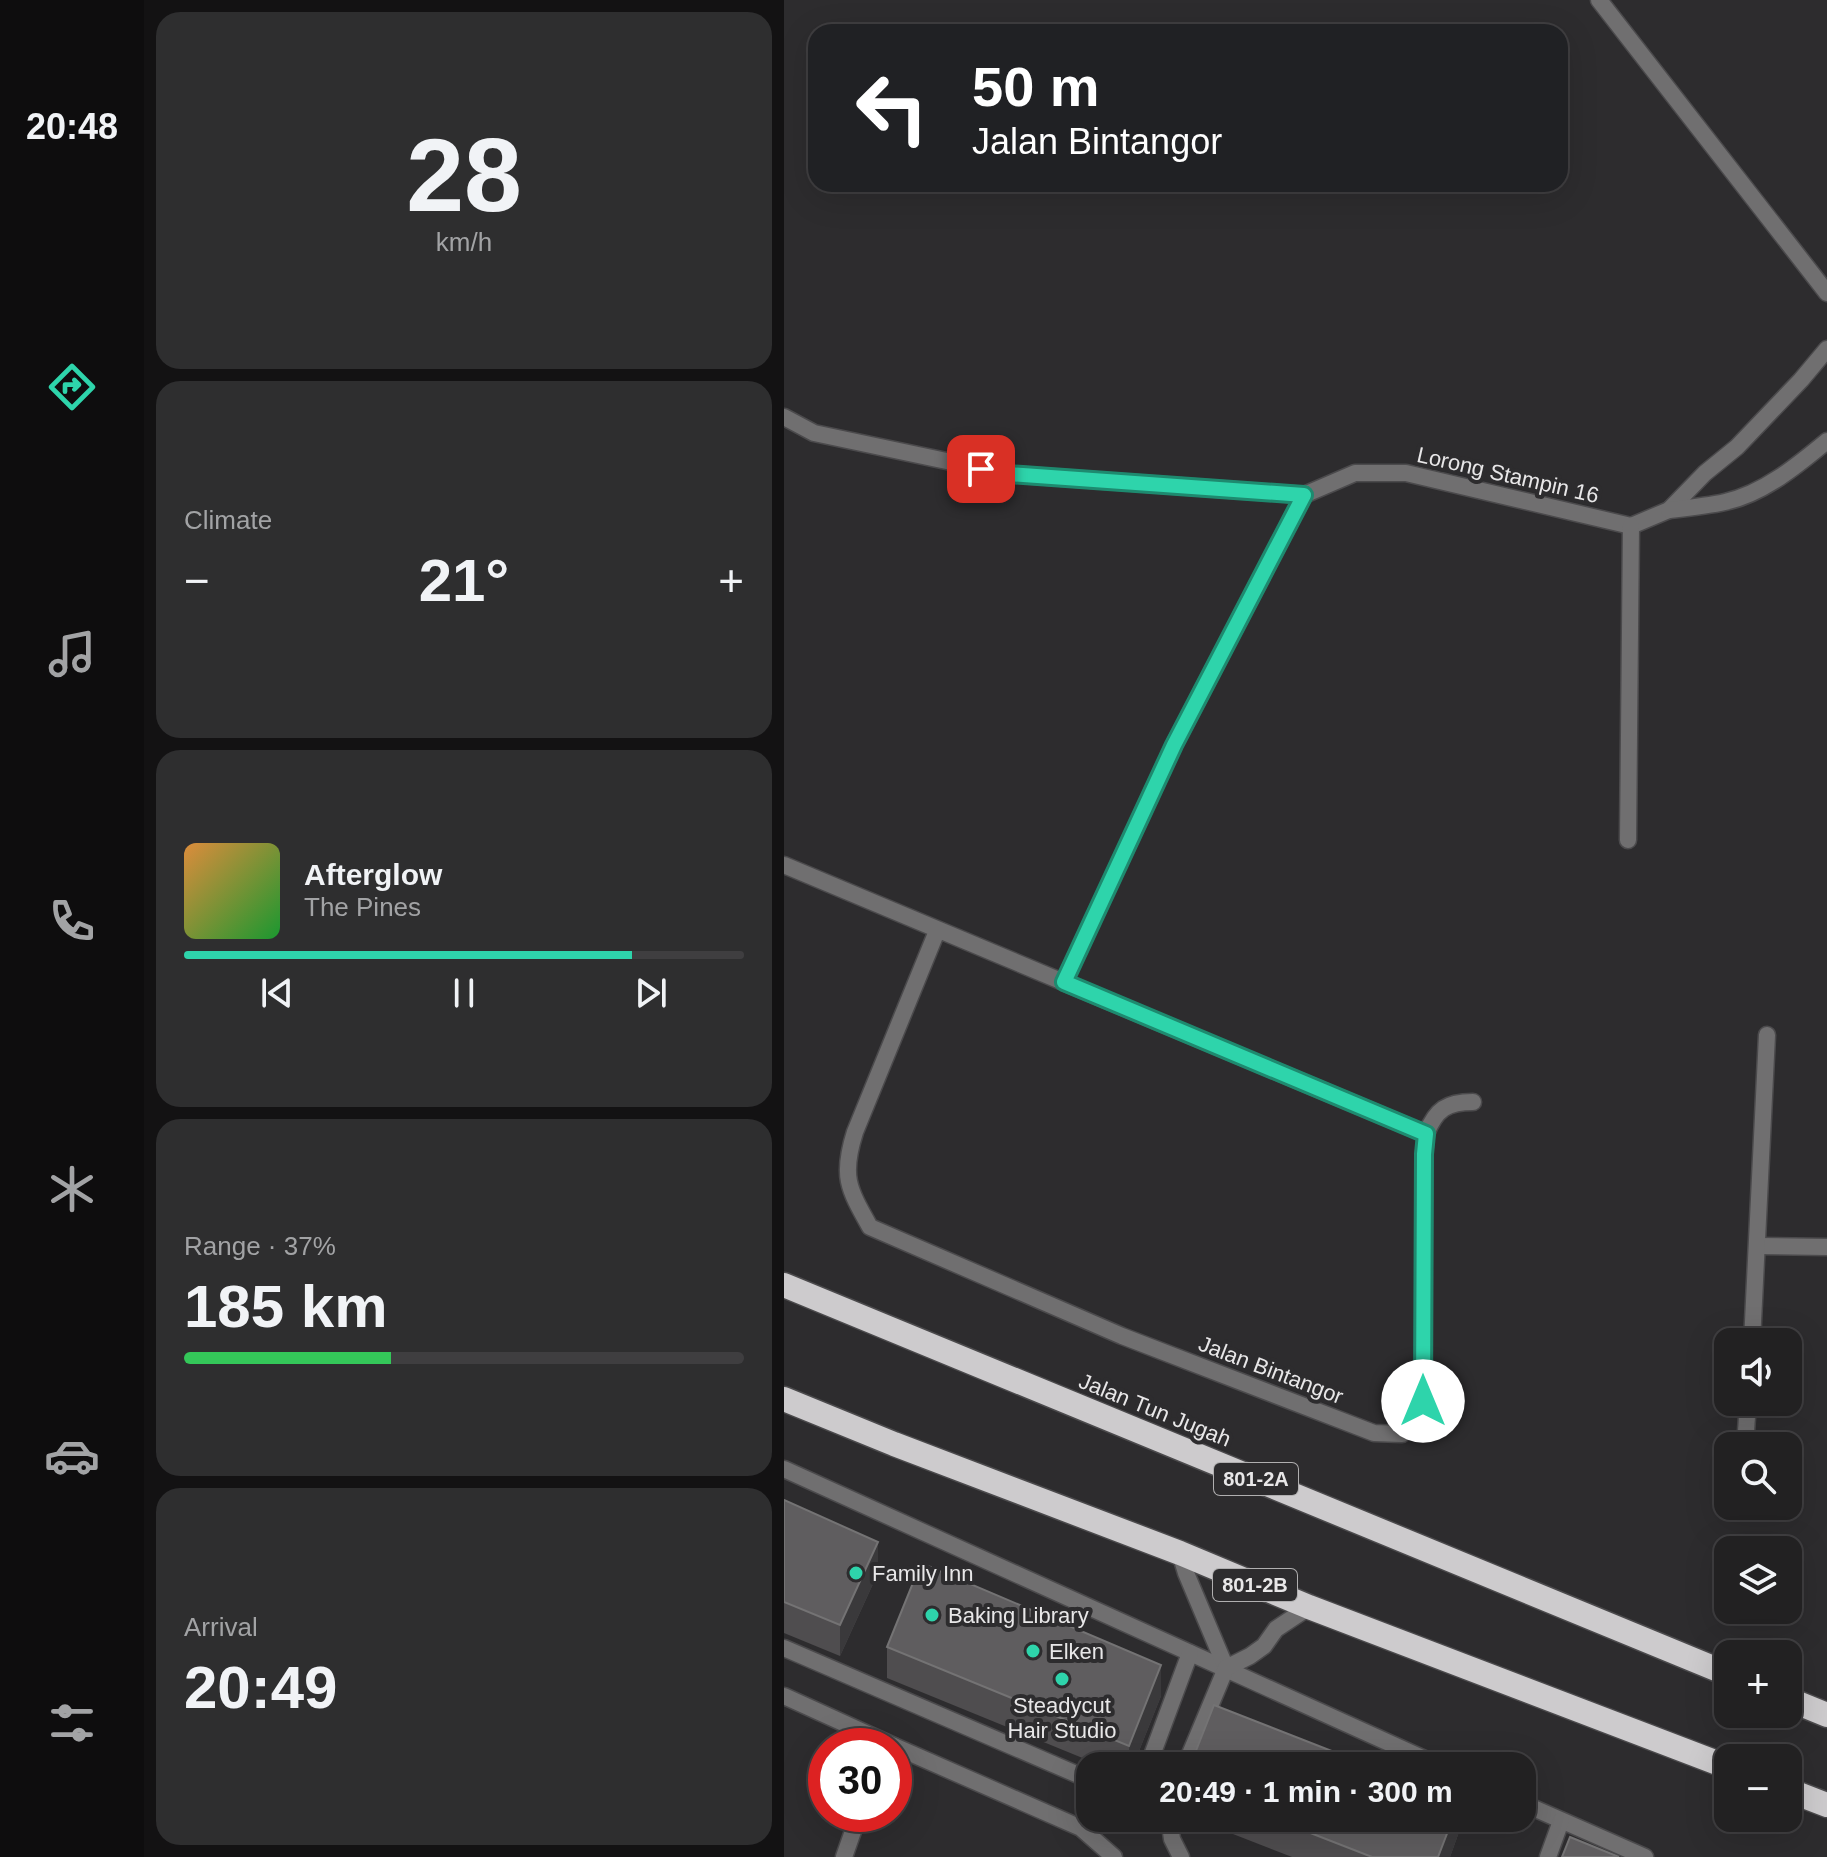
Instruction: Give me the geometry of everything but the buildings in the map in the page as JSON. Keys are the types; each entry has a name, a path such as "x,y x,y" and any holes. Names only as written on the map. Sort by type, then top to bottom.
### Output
{"highway":[{"name":"Jalan Tun Jugah","path":"784,1285 1714,1668"},
{"name":"801-2B","path":"784,1399 1180,1553 1309,1607 1714,1762"},
{"path":"1802,1705 1827,1715"},
{"path":"1802,1795 1827,1805"}],"street":[{"path":"1599,0 1827,293"},
{"path":"1669,510 1705,473 1737,447 1827,349"},
{"name":"Lorong Stampin 16","path":"784,417 814,433 1008,474 1304,495 1355,473 1406,473 1631,526"},
{"path":"1628,840 1631,526 1669,510 1728,502 1801,463 1827,441"},
{"path":"1064,982 1174,745 1304,495"},
{"path":"784,865 1426,1134 1432,1118 1442,1107 1473,1102"},
{"name":"Jalan Bintangor","path":"937,931 846,1160 852,1195 870,1227 1122,1336 1374,1433 1402,1434 1416,1419 1423,1401 1426,1134"},
{"path":"1753,1328 1767,1035"},
{"path":"1759,1246 1827,1247"},
{"path":"784,1410 894,1444"},
{"path":"784,1469 1409,1752"},
{"path":"1180,1553 1226,1668"},
{"path":"1191,1752 1226,1668 1264,1646 1276,1629 1309,1607"},
{"path":"784,1648 1076,1774"},
{"path":"1153,1752 1190,1653"},
{"path":"784,1696 852,1728"},
{"path":"912,1755 1081,1828 1114,1857"},
{"path":"1536,1809 1645,1857"},
{"path":"1548,1857 1561,1821"},
{"path":"844,1857 853,1832"},
{"path":"1171,1832 1181,1857"}],"place":[{"name":"Family Inn","path":"856,1573"},
{"name":"Baking Library","path":"932,1615"},
{"name":"Elken","path":"1033,1651"},
{"name":"Steadycut Hair Studio","path":"1062,1679"}],"route":[{"path":"981,469 1008,474 1304,495 1174,745 1064,982 1426,1134 1423,1401"}]}
